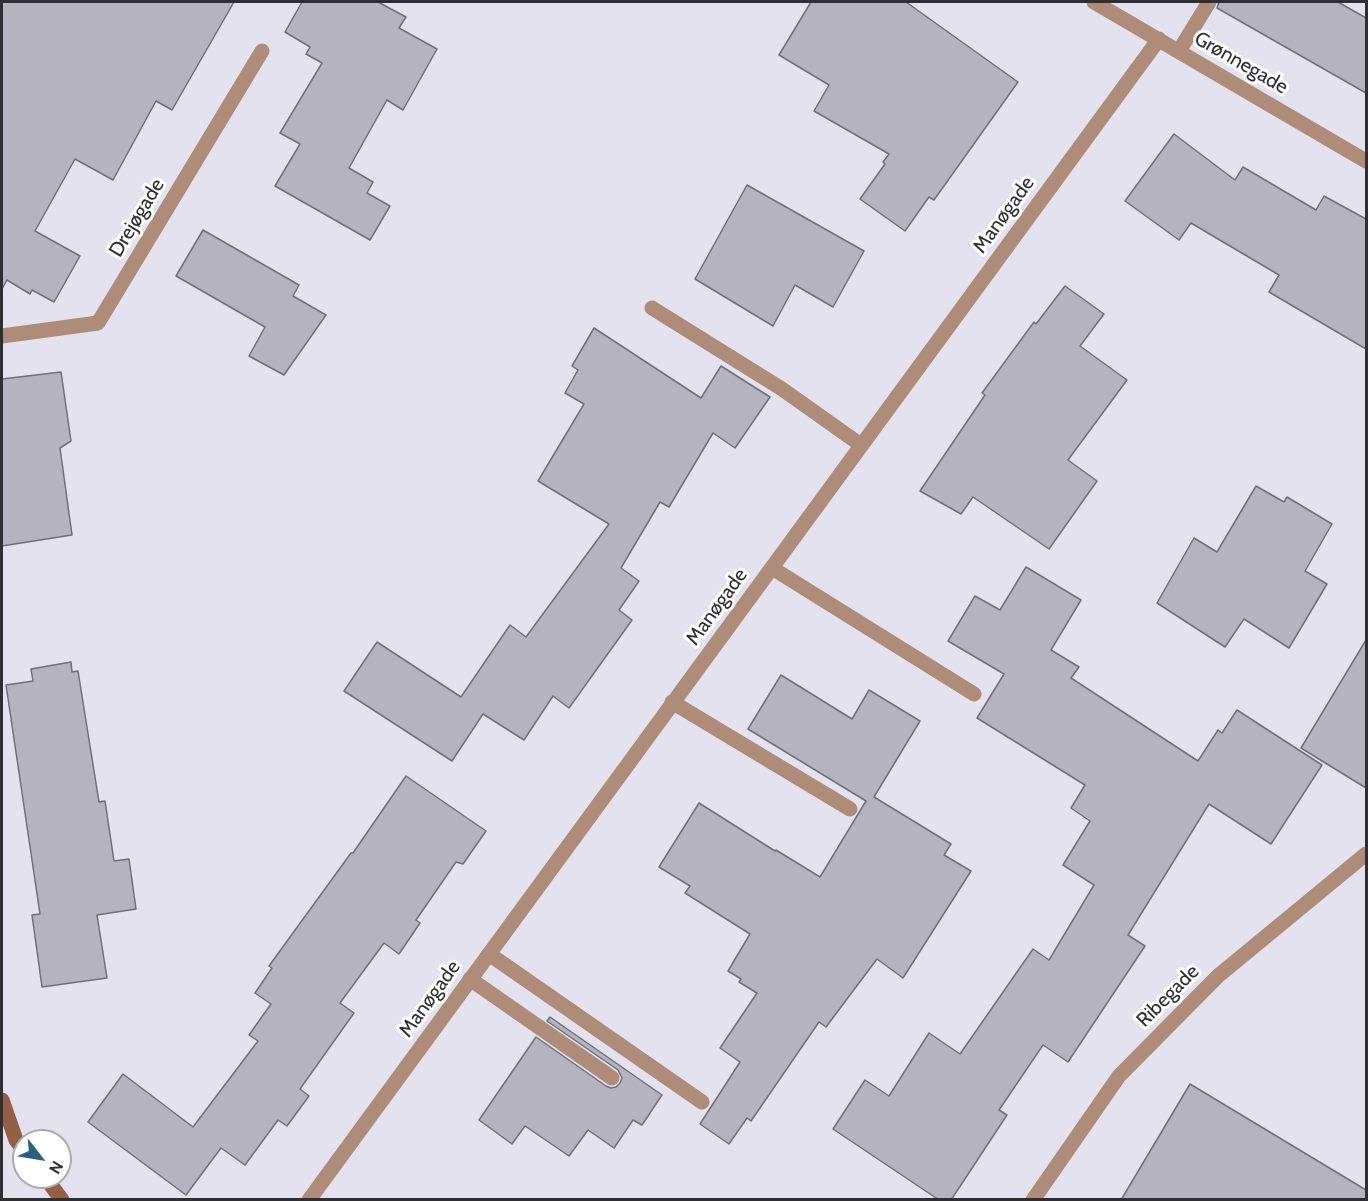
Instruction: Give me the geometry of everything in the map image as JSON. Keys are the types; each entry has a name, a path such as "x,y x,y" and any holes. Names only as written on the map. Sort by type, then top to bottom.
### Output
{"street":[{"name":"Grønnegade","path":"1094,2 1366,161"},
{"path":"1179,51 1209,2"},
{"name":"Manøgade","path":"309,1200 1159,39"},
{"name":"Drejøgade","path":"2,336 98,324 262,51"},
{"path":"652,308 782,389 861,446"},
{"path":"772,568 974,694"},
{"path":"672,702 850,809"},
{"name":"Ribegade","path":"1033,1200 1119,1076 1218,976 1366,854"},
{"path":"489,954 702,1102"},
{"path":"470,979 612,1078"},
{"path":"2,1100 12,1129"}],"building":[{"path":"2,2 234,2 172,110 156,101 113,180 75,159 35,231 80,256 54,302 32,290 30,294 7,280 2,289"},
{"path":"302,2 378,2 406,17 399,28 437,49 403,110 387,100 349,168 373,182 367,193 390,206 370,240 275,186 300,144 280,133 322,63 306,54 310,47 285,32"},
{"path":"811,2 906,2 1018,82 934,200 929,197 905,231 860,199 885,164 883,162 889,154 814,111 829,85 779,55"},
{"path":"1219,2 1338,2 1366,18 1366,93 1217,8"},
{"path":"1174,134 1235,180 1243,167 1316,210 1324,196 1366,219 1366,349 1269,292 1279,275 1191,223 1179,240 1125,201"},
{"path":"747,185 864,251 833,307 795,285 773,326 695,279"},
{"path":"203,230 299,285 293,296 326,315 284,375 249,356 265,327 176,276"},
{"path":"1065,286 1104,314 1080,346 1127,380 1068,460 1097,481 1049,549 973,497 961,514 920,491 985,395 982,393 1034,322 1036,324"},
{"path":"594,328 701,398 721,366 770,397 735,448 713,433 669,507 660,502 621,568 639,581 619,610 632,620 569,708 553,696 524,740 483,714 452,761 344,691 377,642 461,697 510,625 526,637 609,524 538,481 584,404 565,393 578,370 572,366"},
{"path":"61,372 71,441 60,448 72,535 2,546 2,379"},
{"path":"1256,486 1284,502 1287,497 1332,524 1305,571 1327,584 1289,648 1244,619 1225,647 1157,603 1194,538 1217,552"},
{"path":"1026,567 1081,600 1051,650 1079,667 1071,678 1198,761 1218,730 1222,733 1237,710 1322,765 1271,844 1209,804 1128,935 1145,946 1068,1062 1043,1045 999,1110 1007,1115 951,1200 939,1200 833,1129 865,1080 889,1096 929,1033 960,1054 1033,949 1049,960 1094,885 1063,865 1090,821 1071,808 1085,785 977,718 1004,674 948,641 975,596 1000,610"},
{"path":"1366,640 1366,788 1301,748"},
{"path":"71,662 72,672 78,671 99,802 105,801 114,861 129,859 136,909 97,915 107,978 42,987 32,915 40,914 6,685 33,681 31,669"},
{"path":"781,675 852,719 869,690 920,721 874,797 951,844 944,855 971,871 903,978 877,959 826,1027 819,1022 751,1121 747,1118 729,1144 700,1124 740,1062 720,1048 757,993 739,982 741,979 728,971 750,934 685,893 690,886 659,867 699,803 820,877 866,801 748,729"},
{"path":"406,776 486,831 463,864 456,862 416,920 420,923 399,954 384,943 340,1003 354,1013 300,1089 309,1096 287,1126 278,1120 245,1165 221,1148 186,1195 88,1122 123,1074 193,1127 258,1041 249,1035 271,1004 255,993 272,968 269,966 353,853"},
{"path":"550,1017 662,1095 642,1125 633,1120 614,1148 588,1130 569,1156 525,1126 512,1144 479,1120 536,1037 606,1086 616,1087 620,1083 622,1078 618,1070 547,1021"},
{"path":"1190,1084 1366,1190 1366,1200 1121,1200"}]}
